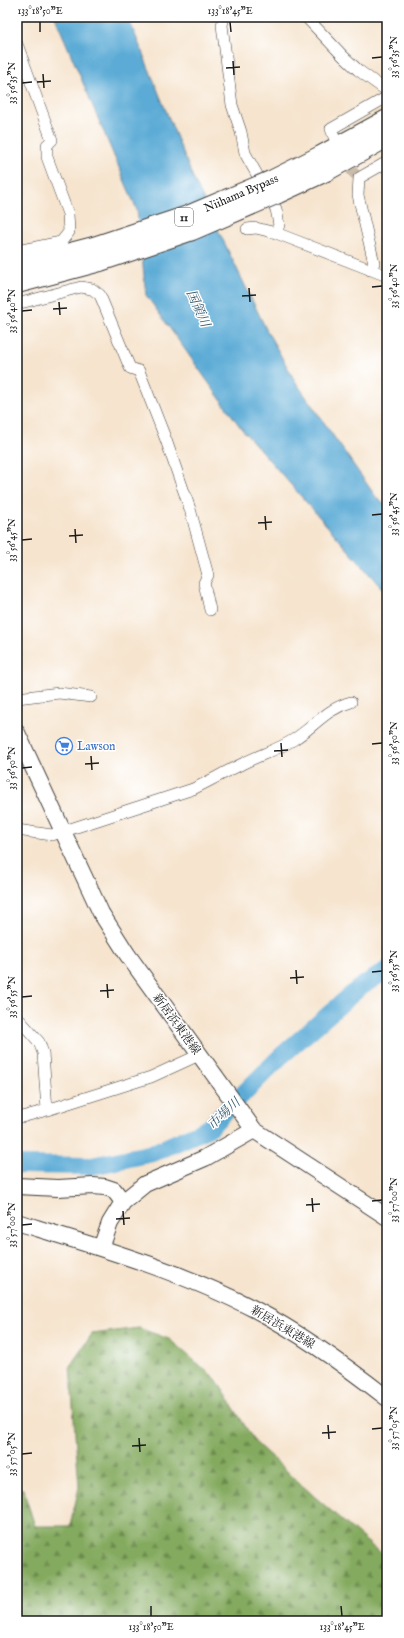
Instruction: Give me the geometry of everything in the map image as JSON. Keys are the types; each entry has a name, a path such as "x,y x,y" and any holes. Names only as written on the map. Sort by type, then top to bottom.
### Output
{"highway":[{"name":"Niihama Bypass","path":"17,267 97,254 192,230 273,188 321,156 387,120"},
{"name":"Niihama Bypass","path":"273,188 326,170 387,138"},
{"name":"Niihama Bypass","path":"17,283 97,254"}],"main road":[{"name":"新居浜東港線","path":"17,733 24,745 62,831 101,913 127,954 251,1125"},
{"path":"101,1248 110,1223 122,1202 145,1184 205,1158 251,1125 387,1217"},
{"path":"17,1186 58,1188 93,1186 105,1187 114,1190 122,1202"},
{"name":"新居浜東港線","path":"17,1222 101,1248 184,1277 256,1310 300,1335 363,1379 387,1398"}],"street":[{"path":"224,17 222,25 232,105 241,132 245,153 276,209 279,226 276,233"},
{"path":"306,17 343,56 387,91"},
{"path":"17,44 52,140 47,145 47,157 68,214 68,232 61,242 17,251"},
{"path":"334,137 331,128 387,97"},
{"path":"370,270 374,263 358,195 359,178 387,162"},
{"path":"247,229 256,228 276,233 387,276"},
{"path":"17,304 81,287 92,289 100,295 130,368 138,370 166,440 190,509 208,575 204,583 210,610"},
{"path":"17,698 59,693 91,697"},
{"path":"17,830 52,835 193,789 292,741 328,712 339,705 351,702"},
{"path":"17,1017 39,1042 43,1053 47,1110"},
{"path":"17,1116 22,1117 47,1110 151,1077 201,1057"}],"green space":[{"path":"139,1328 169,1339 216,1379 255,1442 315,1497 387,1559 387,1621 17,1621 17,1488 23,1489 35,1526 70,1526 79,1487 70,1366 92,1334"}],"water":[{"name":"国領川","path":"55,17 128,17 194,180 266,329 295,381 376,497 387,507 387,594 241,428 146,295 137,210"}],"waterway":[{"name":"市場川","path":"17,1165 92,1166 153,1153 209,1128 280,1057 359,988 387,970"}],"tunnel":[{"path":"344,155 352,171 359,178"}],"place":[{"name":"Lawson","path":"64,746"}]}
